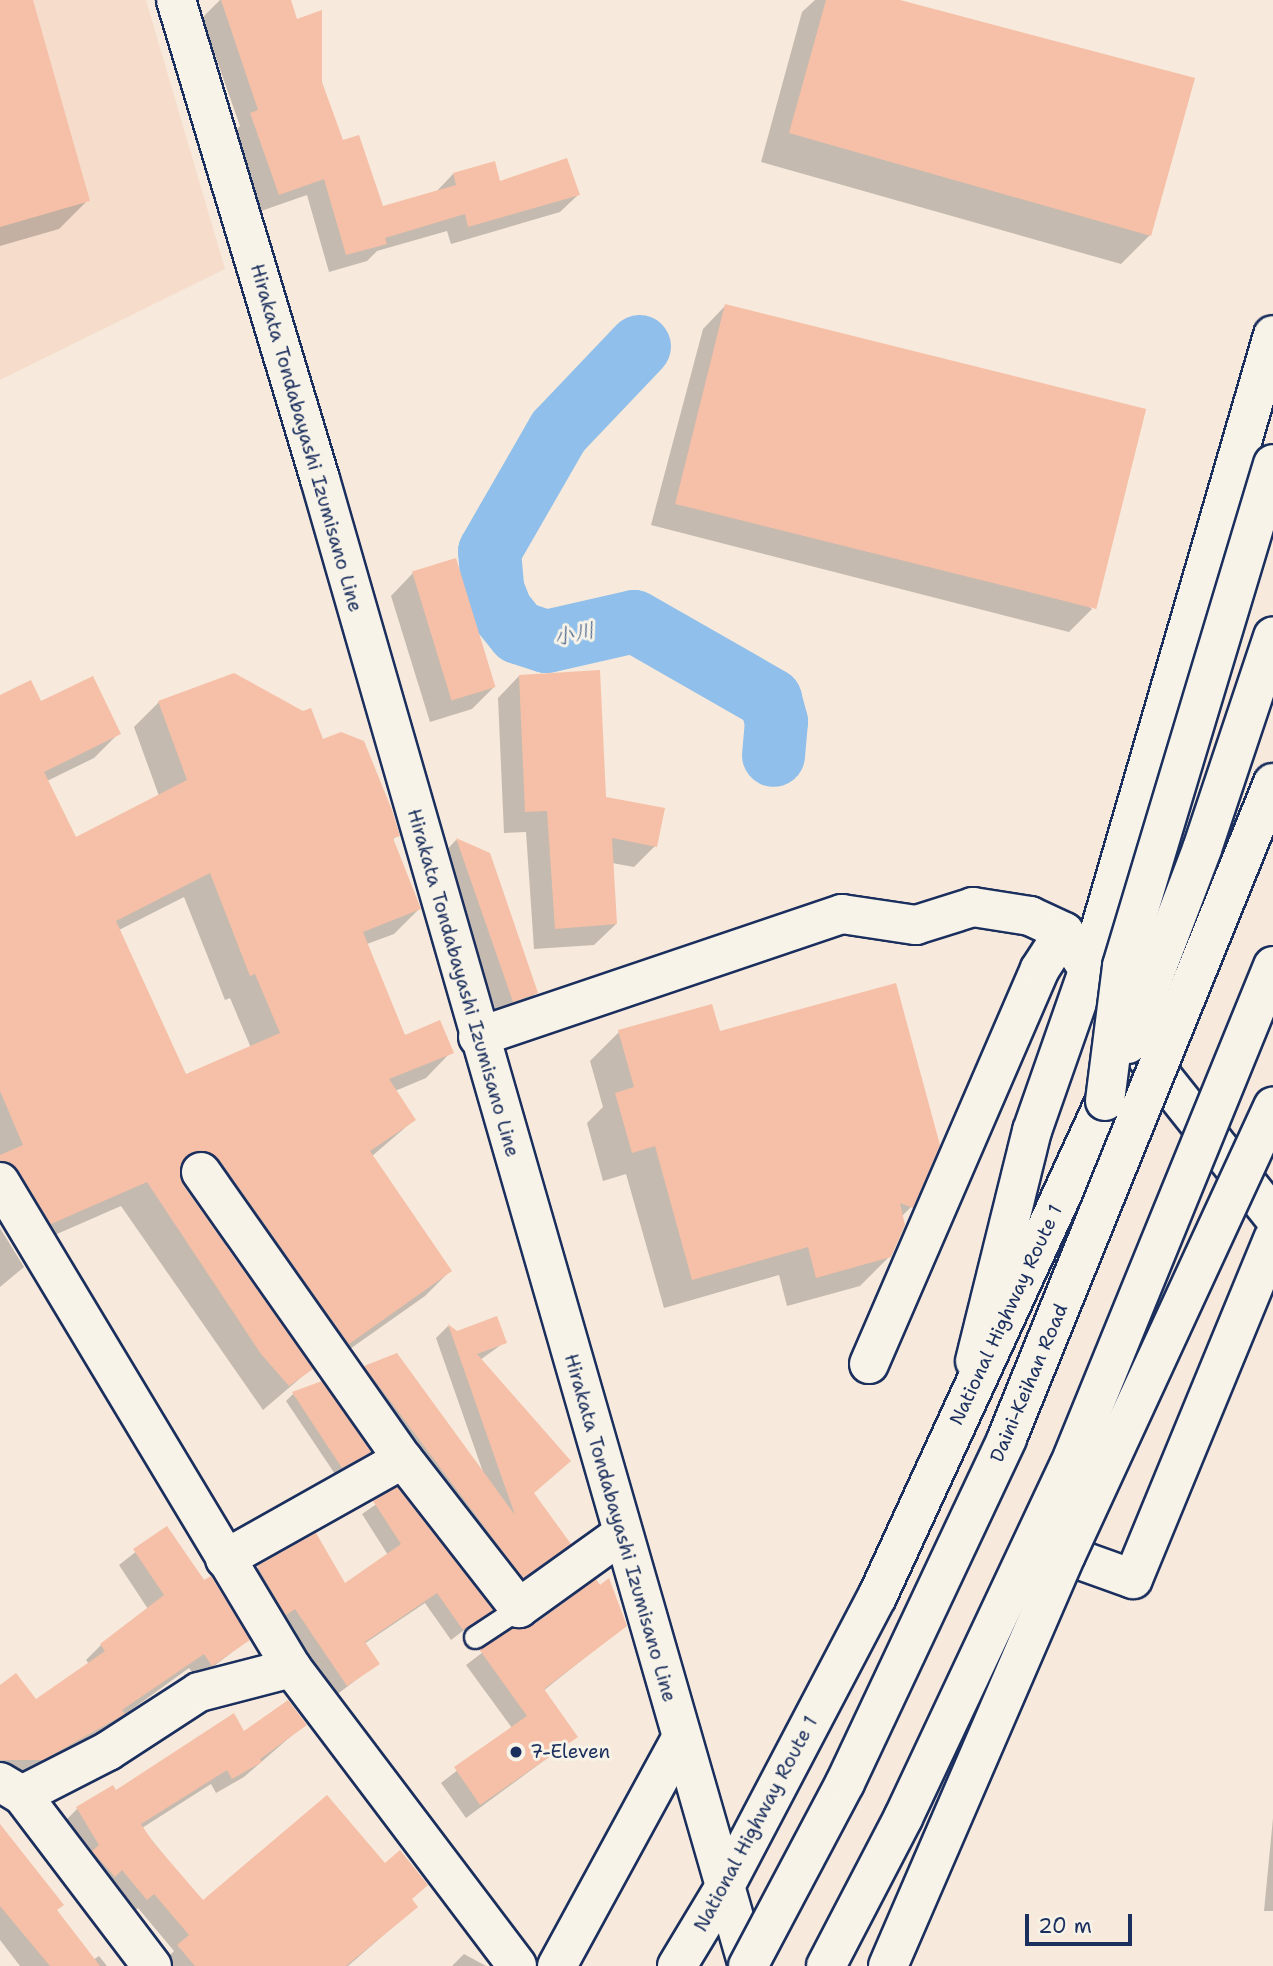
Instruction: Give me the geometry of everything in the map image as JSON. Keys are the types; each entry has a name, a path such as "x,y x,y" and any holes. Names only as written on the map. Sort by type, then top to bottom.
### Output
{"main road":[{"name":"Hirakata Tondabayashi Izumisano Line","path":"176,0 320,479 478,1037 748,1966"},
{"path":"965,1401 1032,1131 1089,968 1273,335"},
{"path":"1105,1101 1122,966 1273,464"},
{"name":"National Highway Route 1","path":"677,1966 724,1888 877,1597 1105,1101 1202,849 1273,637"},
{"name":"Daini-Keihan Road","path":"748,1966 845,1783 1007,1438 1273,783"},
{"path":"478,1037 842,914 916,925 973,907 1030,916 1064,932 1089,968 1122,1027 1273,1216"},
{"path":"869,1364 1040,969 1064,932"},
{"path":"826,1966 903,1818 1069,1466 1273,966"},
{"path":"888,1966 1066,1555 1273,1106"},
{"path":"201,1172 403,1459 519,1608 622,1534"},
{"path":"0,1182 292,1668 517,1966"},
{"path":"1066,1555 1133,1579 1273,1239"},
{"path":"225,1559 403,1459"},
{"path":"152,1966 11,1788 108,1751 200,1692 292,1668"},
{"path":"557,1966 681,1739"}],"lane":[{"path":"475,1637 519,1608"}],"shaded area":[{"path":"0,0 146,0 225,269 0,380"}],"building":[{"path":"0,0 33,0 90,201 0,227"},
{"path":"221,0 291,0 297,19 322,10 322,82 343,140 359,135 383,206 456,185 453,173 495,161 500,181 567,158 580,195 468,227 465,214 385,238 387,244 346,255 324,179 279,195 250,113 258,110"},
{"path":"826,0 900,0 1195,78 1151,236 789,133"},
{"path":"725,304 1146,409 1096,609 675,504"},
{"path":"456,558 495,687 451,701 412,571"},
{"path":"600,670 606,797 665,808 657,847 612,838 617,924 555,929 547,811 525,812 519,675"},
{"path":"234,673 303,711 311,708 323,739 341,732 364,741 392,810 400,836 393,838 421,909 363,932 405,1035 440,1020 454,1053 389,1079 416,1120 370,1151 452,1271 349,1344 219,1159 200,1150 182,1162 183,1185 313,1369 289,1386 261,1354 147,1182 51,1224 18,1170 0,1160 0,1155 23,1145 0,1091 0,695 31,680 41,701 93,676 121,734 44,772 76,837 187,780 158,701","holes":["210,873 250,976 255,974 280,1033 186,1074 116,921"]},
{"path":"456,838 490,853 538,993 513,1002"},
{"path":"896,983 940,1145 913,1208 900,1203 905,1225 891,1257 816,1278 808,1247 692,1280 655,1146 632,1153 615,1093 634,1087 618,1030 712,1004 720,1031"},
{"path":"497,1316 507,1343 477,1354 571,1461 534,1493 571,1544 523,1578 364,1366 397,1353 515,1515 448,1324 457,1331"},
{"path":"322,1381 371,1452 342,1468 292,1392"},
{"path":"397,1487 493,1610 463,1630 437,1593 365,1642 380,1664 347,1686 295,1609 286,1615 257,1566 316,1533 345,1583 401,1544 373,1501"},
{"path":"167,1526 204,1580 211,1576 250,1640 212,1666 204,1654 122,1710 125,1714 43,1760 0,1760 0,1685 16,1673 36,1699 105,1651 100,1644 164,1595 133,1549"},
{"path":"609,1578 627,1626 544,1689 578,1737 480,1805 454,1767 527,1716 479,1649 512,1628 532,1626 596,1579 600,1585"},
{"path":"288,1700 307,1725 260,1759 262,1762 232,1779 227,1770 141,1824 153,1842 203,1900 327,1795 385,1863 400,1850 428,1885 412,1899 418,1907 346,1966 195,1966 177,1945 189,1935 154,1894 147,1900 122,1870 115,1877 92,1851 99,1845 76,1807 113,1785 116,1790 234,1713 244,1731"},
{"path":"0,1824 64,1905 57,1910 100,1966 50,1966 0,1906"}],"waterway":[{"name":"小川","path":"639,346 558,431 489,551 492,588 501,611 518,632 546,641 634,621 770,699 776,721 773,755"}],"place":[{"name":"7-Eleven","path":"516,1752"}]}
